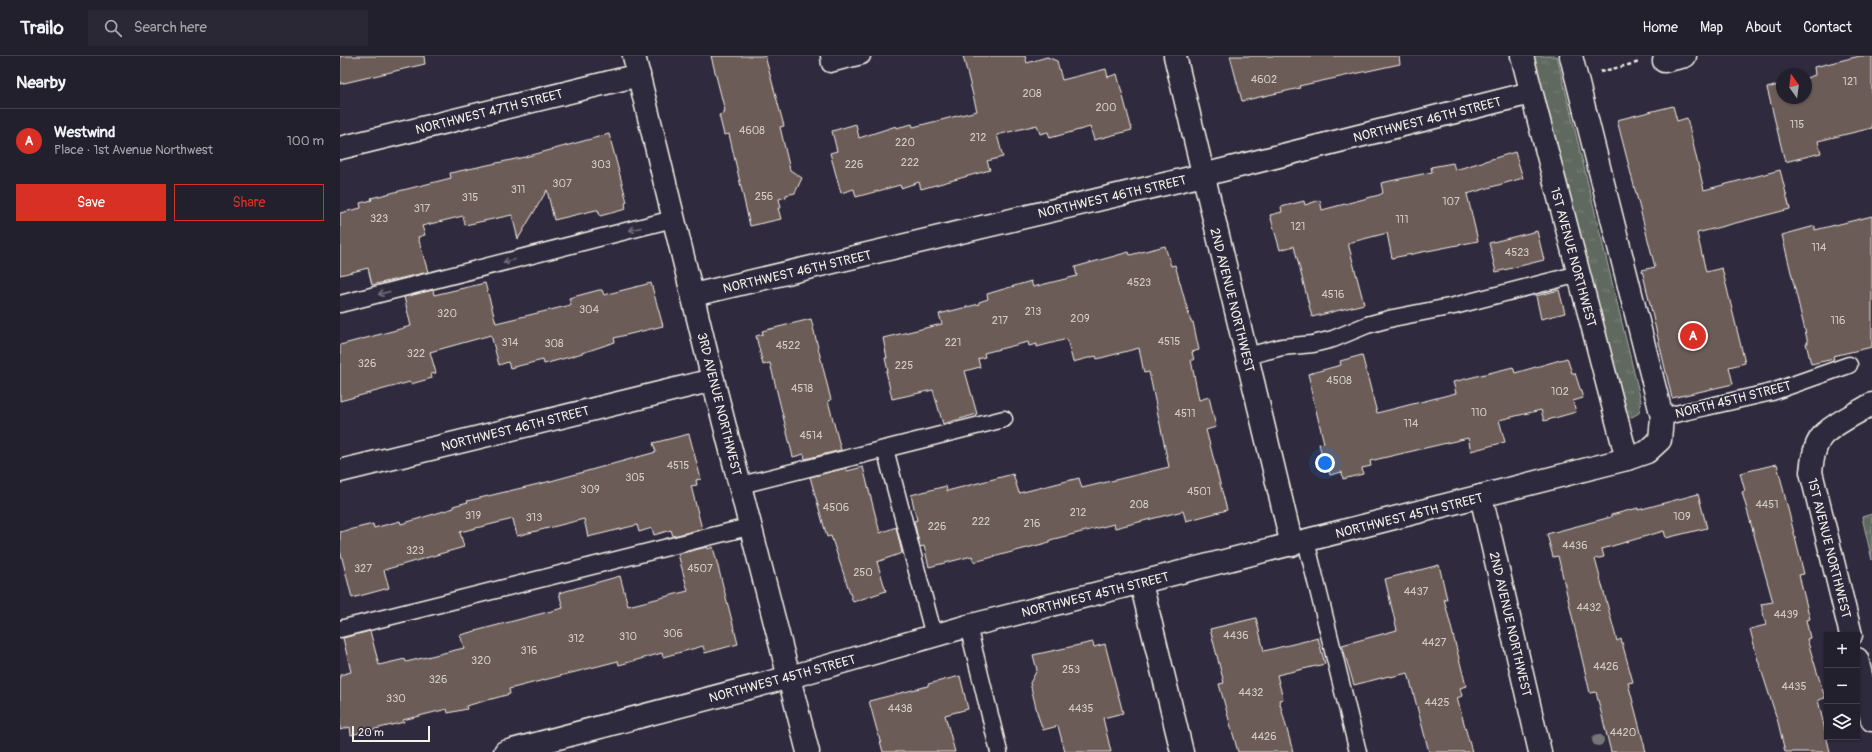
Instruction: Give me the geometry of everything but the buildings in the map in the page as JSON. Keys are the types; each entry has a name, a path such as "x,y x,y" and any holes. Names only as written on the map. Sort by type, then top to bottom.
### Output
{"street":[{"name":"2ND AVENUE NORTHWEST","path":"1175,56 1247,356 1299,543"},
{"name":"1ST AVENUE NORTHWEST","path":"1522,56 1627,459"},
{"path":"1571,56 1662,417"},
{"path":"1655,61 1685,56"},
{"name":"NORTHWEST 47TH STREET","path":"340,148 636,66"},
{"name":"3RD AVENUE NORTHWEST","path":"636,66 713,380 752,526 808,752"},
{"name":"NORTHWEST 46TH STREET","path":"692,295 1203,175 1531,93"},
{"name":"NORTHWEST 46TH STREET","path":"340,471 713,380"},
{"name":"1ST AVENUE NORTHWEST","path":"1850,632 1811,472 1814,454 1820,438 1836,425 1872,404"},
{"name":"NORTHWEST 45TH STREET","path":"505,752 790,677 968,626 1627,459 1647,452 1660,440 1662,417"},
{"name":"2ND AVENUE NORTHWEST","path":"1481,496 1540,752"},
{"path":"1141,582 1182,752"},
{"path":"1859,668 1872,720"}],"lane":[{"path":"829,56 830,64 862,56"},
{"path":"340,304 673,219"},
{"path":"1247,356 1282,348 1313,344 1393,318 1454,306 1579,274"},
{"name":"NORTH 45TH STREET","path":"1662,417 1772,392 1849,365"},
{"path":"741,485 1004,419"},
{"path":"885,449 934,636"},
{"path":"340,629 752,526"},
{"path":"1299,543 1358,752"},
{"path":"968,626 999,752"}],"path":[{"path":"1596,73 1655,61"}],"green space":[{"path":"1530,56 1557,56 1641,401 1639,413 1632,417 1624,417"},
{"path":"1872,514 1872,560 1862,517"}],"place":[{"name":"Westwind","path":"1693,336"}]}
